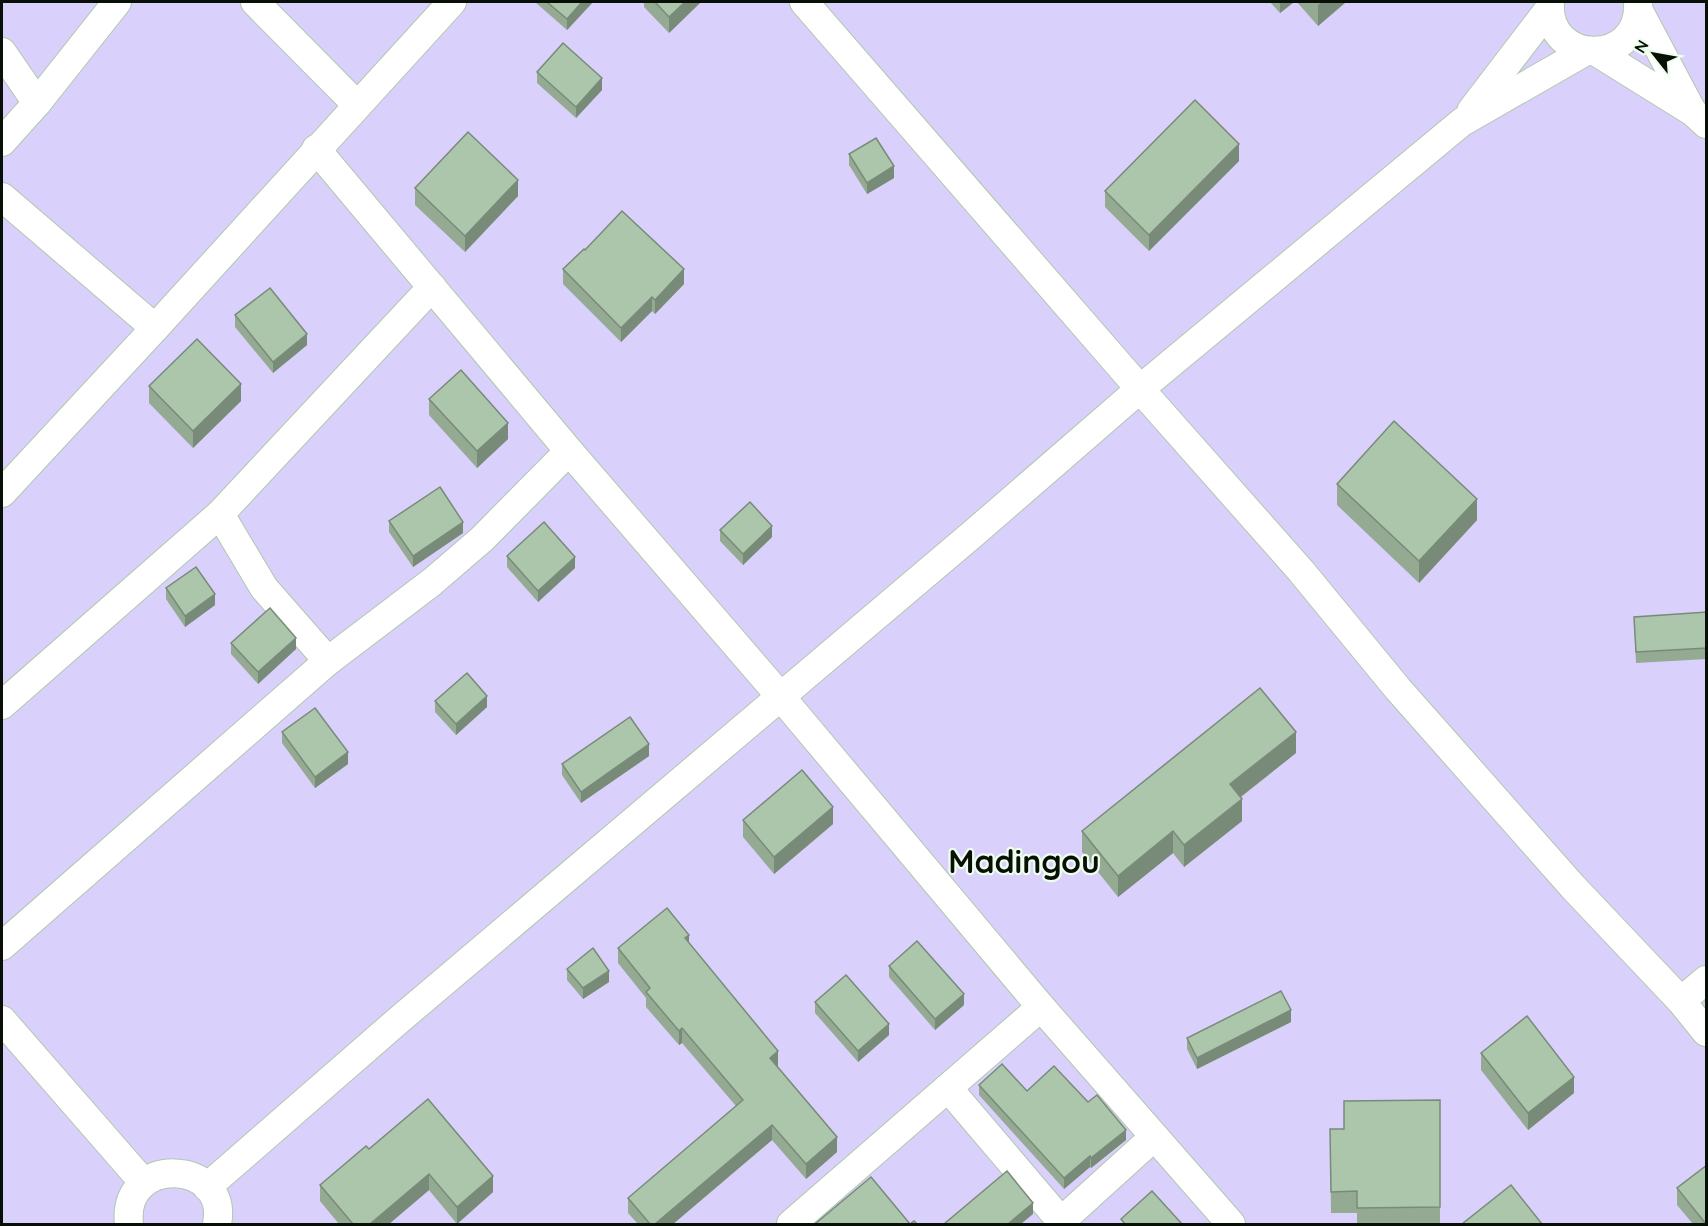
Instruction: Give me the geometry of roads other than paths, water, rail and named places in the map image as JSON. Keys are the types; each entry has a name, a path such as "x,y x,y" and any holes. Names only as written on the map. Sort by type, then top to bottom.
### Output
{"street":[{"path":"2,142 37,104 117,2"},
{"path":"255,2 357,105"},
{"path":"2,493 452,2"},
{"path":"804,2 1301,571 1398,689 1573,887 1681,1001 1707,1032"},
{"path":"1462,122 1550,5"},
{"path":"1550,5 1554,28 1567,43 1590,51 1700,118"},
{"path":"207,1187 400,1019 781,697 1140,389 1462,122 1590,51 1611,48 1625,40 1635,26 1638,6"},
{"path":"1638,6 1700,118"},
{"path":"2,52 37,104"},
{"path":"316,149 1041,1007 1231,1224"},
{"path":"2,197 155,328"},
{"path":"2,705 220,514 432,287"},
{"path":"2,946 328,661 432,582 482,539 569,451"},
{"path":"220,514 264,588 328,661"},
{"path":"1681,1001 1707,980"},
{"path":"791,1224 1041,1007"},
{"path":"2,1020 144,1183"},
{"path":"948,1088 1059,1223 1154,1137"},
{"path":"129,1224 132,1201 144,1183 154,1177 177,1172 198,1180 207,1187 218,1208 217,1224"}],"district":[{"name":"Madingou","path":"1024,861"}]}
